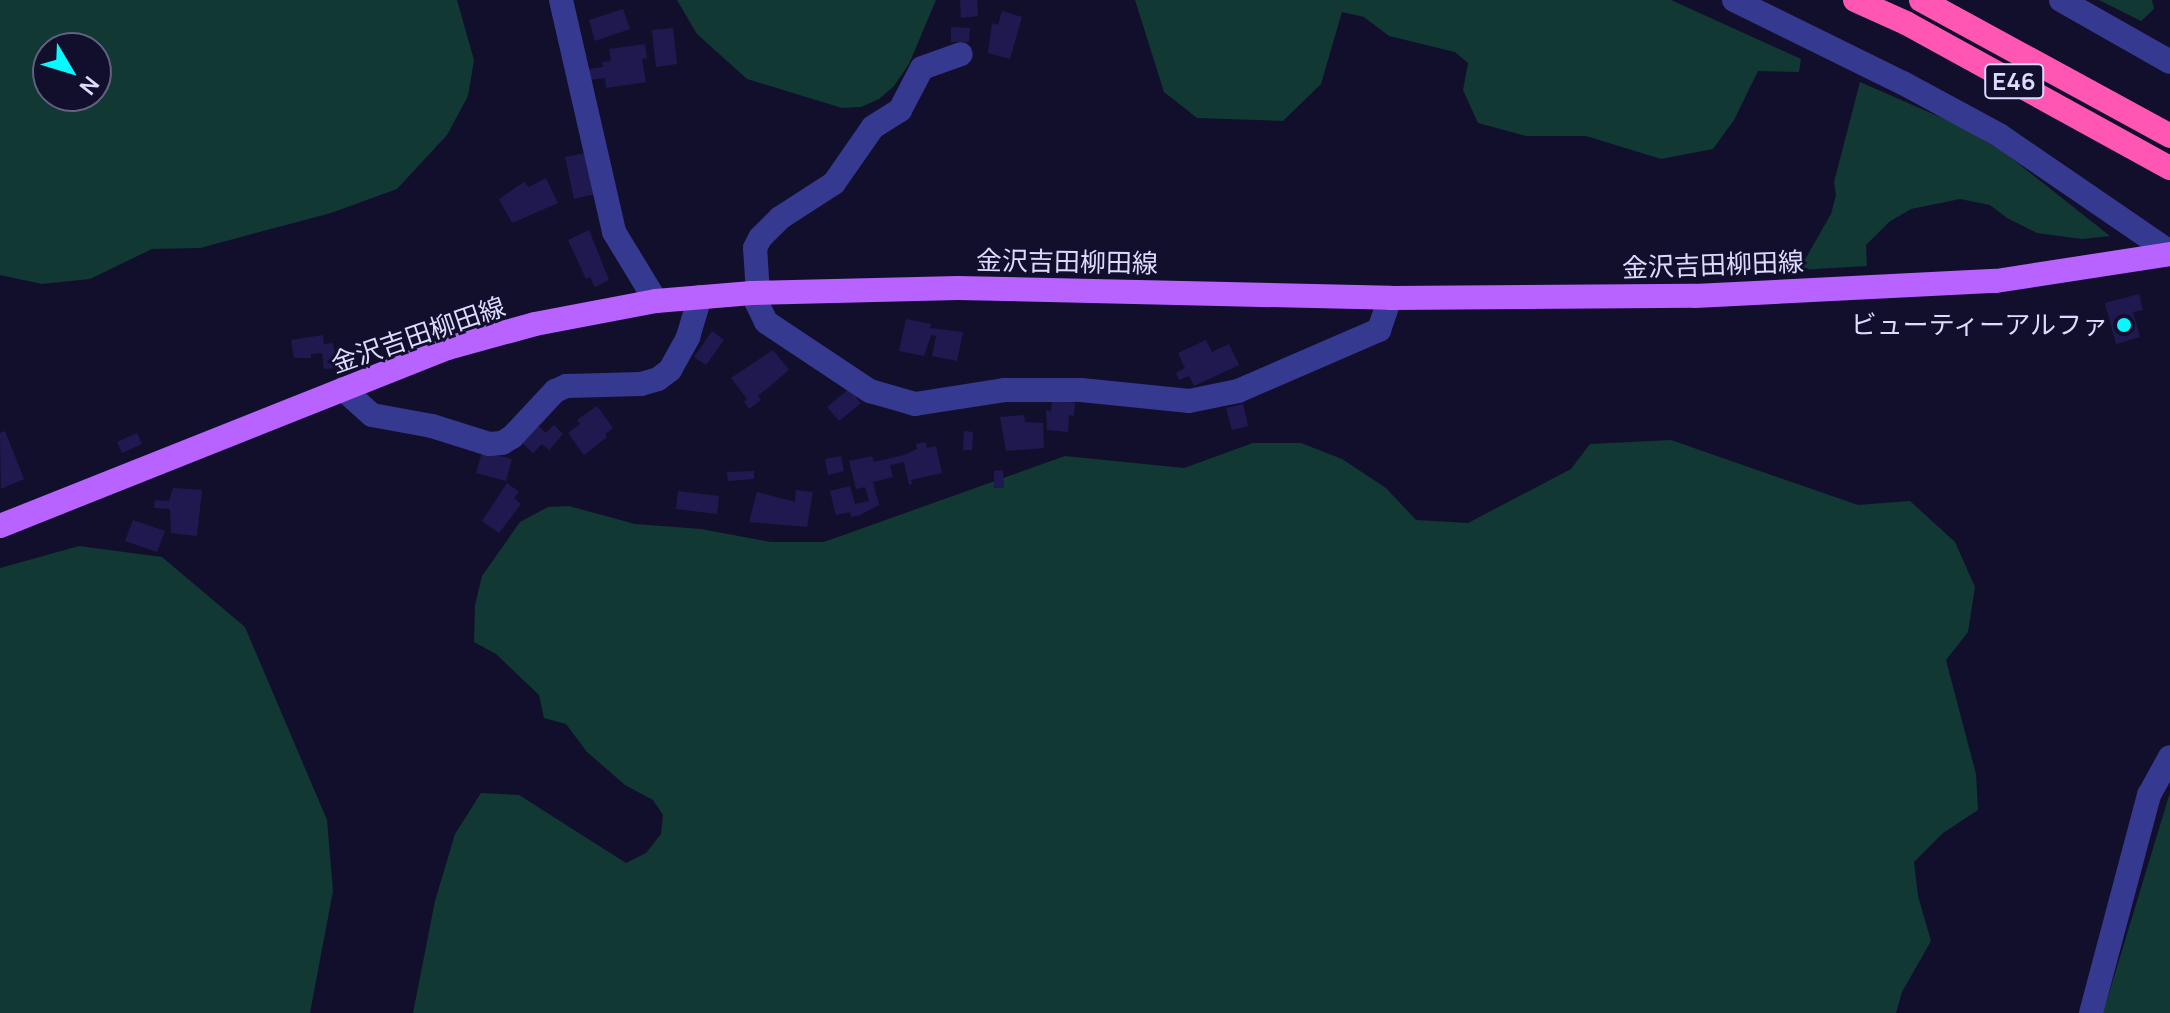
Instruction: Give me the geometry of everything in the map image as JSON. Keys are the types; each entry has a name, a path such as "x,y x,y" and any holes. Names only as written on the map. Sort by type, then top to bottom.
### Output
{"highway":[{"name":"E46","path":"1855,0 1906,23 2170,168"},
{"name":"E46","path":"1921,0 2170,136"}],"main road":[{"name":"金沢吉田柳田線","path":"0,526 448,348 535,324 656,301 755,293 958,288 1390,298 1695,296 1996,281 2170,253"}],"street":[{"path":"561,0 614,232 656,301"},
{"path":"1734,0 1999,135 2170,253"},
{"path":"2061,0 2170,62"},
{"path":"961,54 922,68 900,110 873,127 834,183 780,218 760,238 755,248 755,293 766,322 870,391 915,404 1004,390 1081,390 1189,401 1238,391 1379,330 1390,298"},
{"path":"343,389 372,415 432,426 489,444 502,443 512,437 555,391 566,386 641,384 658,379 670,370 688,337 700,297"},
{"path":"2091,1013 2149,795 2170,757"}],"green space":[{"path":"0,0 457,0 474,60 468,96 447,135 397,189 331,213 200,248 152,249 90,279 42,284 0,275"},
{"path":"677,0 936,0 909,64 894,86 879,99 861,107 842,108 747,79 697,34"},
{"path":"1135,0 1671,0 1801,59 1799,72 1758,71 1734,120 1713,149 1661,159 1586,136 1526,136 1478,123 1463,90 1468,63 1455,52 1389,36 1364,17 1342,12 1321,84 1283,121 1197,118 1164,92"},
{"path":"2099,0 2152,0 2154,9 2141,21"},
{"path":"1860,82 1956,124 2005,153 2110,236 2082,239 2037,233 2007,218 1990,205 1960,199 1911,209 1889,222 1866,245 1867,266 1799,270 1831,214 1836,195 1834,182"},
{"path":"1671,440 1858,505 1910,501 1955,542 1975,587 1968,632 1946,660 1976,774 1978,810 1943,833 1914,862 1918,896 1931,941 1902,992 1896,1013 413,1013 435,901 455,834 481,793 519,795 626,863 646,853 661,834 663,815 653,800 625,785 587,752 566,724 544,718 539,695 496,654 474,642 475,605 482,576 520,522 548,507 569,506 635,524 701,529 771,542 824,542 1065,456 1184,468 1253,443 1301,443 1342,459 1386,488 1416,520 1468,523 1571,469 1590,444"},
{"path":"79,546 162,557 245,627 327,820 333,891 310,1013 0,1013 0,568"},
{"path":"2170,793 2170,1013 2103,1013 2168,799"}],"building":[{"path":"960,0 977,0 978,16 961,18"},
{"path":"623,9 630,29 595,41 589,20"},
{"path":"1002,11 1022,17 1010,59 988,53 992,23 998,25"},
{"path":"951,27 970,28 969,42 951,42"},
{"path":"673,28 677,64 656,67 652,30"},
{"path":"645,44 647,58 642,59 646,82 606,88 605,78 589,80 588,69 603,67 602,62 611,61 609,49"},
{"path":"586,153 595,194 574,199 565,157"},
{"path":"546,178 558,203 512,223 499,199 524,182 529,187"},
{"path":"589,230 609,280 595,287 590,277 586,279 568,240"},
{"name":"ビューティーアルファ","path":"2139,294 2143,310 2133,312 2140,337 2116,344 2105,303"},
{"path":"906,319 931,324 930,328 963,332 957,361 932,356 936,336 931,335 924,356 899,351"},
{"path":"712,331 724,340 706,365 694,357"},
{"path":"323,335 324,344 333,343 337,368 324,369 322,353 311,354 311,358 294,358 291,340"},
{"path":"1206,340 1212,352 1229,344 1239,365 1194,386 1189,376 1179,380 1176,373 1185,368 1178,353"},
{"path":"773,350 789,370 758,396 761,400 749,409 744,402 747,399 731,378"},
{"path":"849,389 859,396 856,398 861,403 839,421 827,407"},
{"path":"1052,400 1075,403 1074,416 1069,415 1068,432 1047,430 1046,410 1051,411"},
{"path":"1243,404 1248,426 1232,430 1226,408"},
{"path":"597,406 613,428 605,434 607,437 584,455 568,433 580,424 577,420"},
{"path":"1024,415 1025,422 1043,423 1044,448 1006,451 1000,417"},
{"path":"535,423 546,433 554,425 563,434 549,450 542,444 533,453 519,440"},
{"path":"5,431 24,479 1,489 0,433"},
{"path":"964,431 973,432 972,450 963,450"},
{"path":"137,433 142,444 122,453 117,442"},
{"path":"926,442 927,448 936,446 942,473 911,480 912,484 909,485 904,462 890,465 893,477 873,482 879,505 860,515 851,517 850,512 836,515 830,491 850,486 855,504 869,501 865,487 856,489 849,461 872,456 874,462 904,455 917,449 916,444"},
{"path":"482,452 512,459 506,481 476,473"},
{"path":"841,456 844,471 828,475 825,459"},
{"path":"1003,470 1004,488 994,488 994,471"},
{"path":"754,471 754,479 728,481 727,472"},
{"path":"507,483 519,492 514,498 521,504 499,533 482,521"},
{"path":"173,488 202,490 197,536 171,533 170,509 154,508 155,500 169,501"},
{"path":"796,490 813,492 807,527 749,522 757,492 795,502"},
{"path":"678,491 719,496 717,514 676,509"},
{"path":"133,520 165,531 157,552 125,541"}],"place":[{"name":"ビューティーアルファ","path":"2124,325"}]}
